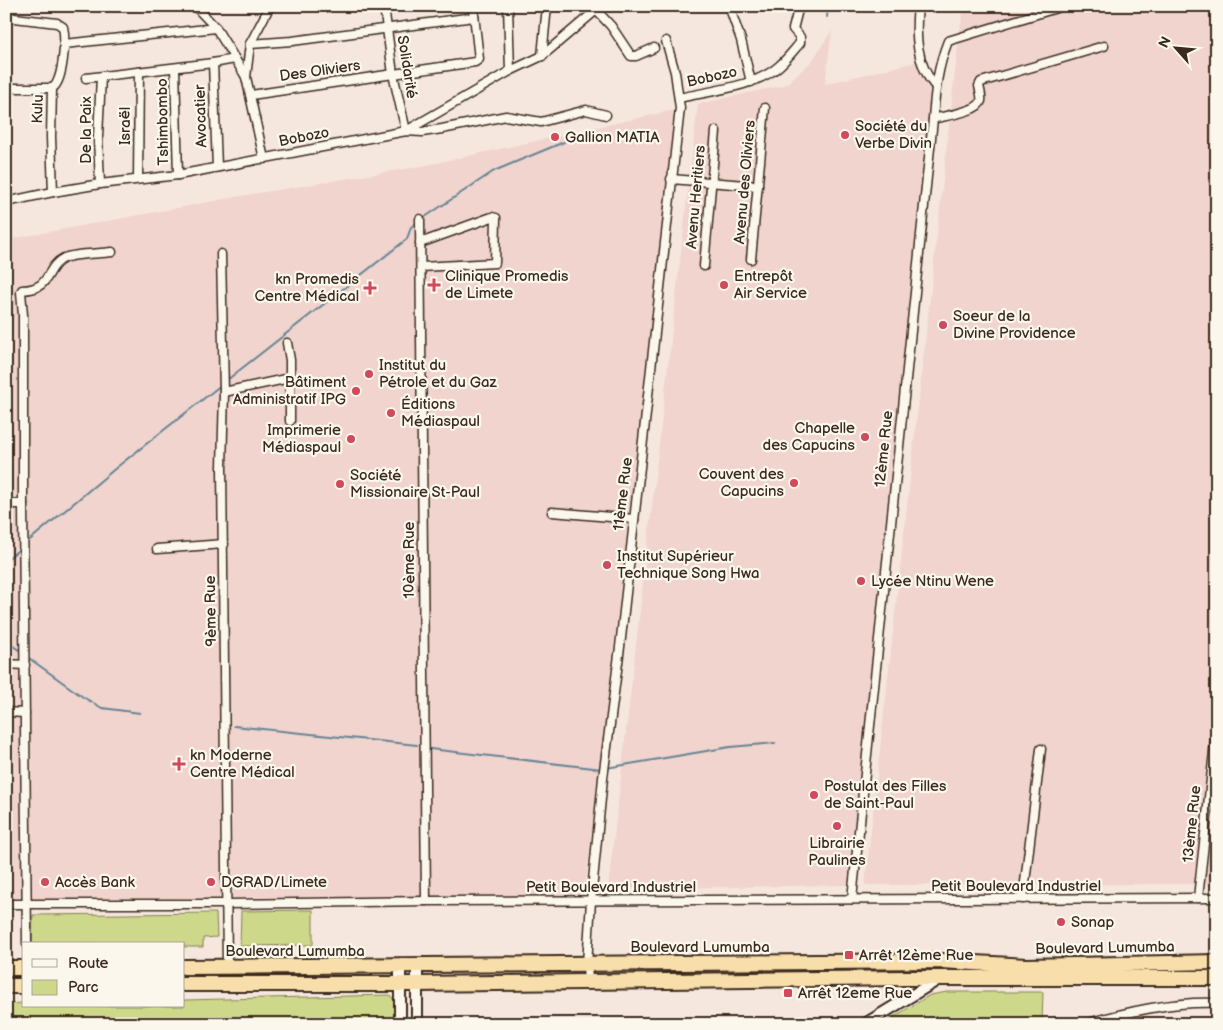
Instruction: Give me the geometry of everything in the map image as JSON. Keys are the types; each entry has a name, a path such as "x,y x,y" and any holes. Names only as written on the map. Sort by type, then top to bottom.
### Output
{"highway":[{"name":"Boulevard Lumumba","path":"185,968 941,961 1026,966 1217,962"},
{"path":"6,968 22,968"},
{"name":"Boulevard Lumumba","path":"185,984 1217,978"},
{"path":"6,986 22,986"}],"street":[{"path":"195,6 216,28 246,77 264,158"},
{"path":"246,77 250,44 270,6"},
{"name":"Solidarité","path":"384,6 393,74 406,131"},
{"path":"393,74 477,61 473,6"},
{"path":"508,6 510,71"},
{"path":"542,56 547,6"},
{"path":"729,6 751,82"},
{"name":"Bobozo","path":"679,98 751,82 766,76 778,67 800,43 800,37 793,29 799,6"},
{"path":"918,6 916,28 919,56 935,86"},
{"name":"12ème Rue","path":"852,899 935,86 942,56 948,40 1063,6"},
{"path":"406,131 510,71 542,56 599,8 631,56 636,56 654,48"},
{"name":"Kulu","path":"6,17 57,23 61,25 64,31 59,78 57,85 52,88 53,192"},
{"path":"250,44 292,41 474,17"},
{"path":"64,44 216,28"},
{"name":"11ème Rue","path":"588,982 587,964 591,901 603,778 680,108 675,72 666,41"},
{"path":"933,119 973,109 979,105 981,98 979,86 981,82 1104,46"},
{"path":"86,78 236,59"},
{"name":"Avocatier","path":"213,63 217,167"},
{"name":"Tshimbombo","path":"175,68 178,175"},
{"name":"Israël","path":"138,179 139,72"},
{"name":"Des Oliviers","path":"251,95 393,74"},
{"name":"De la Paix","path":"100,76 98,137 100,184"},
{"path":"6,88 52,88"},
{"name":"Avenu des Oliviers","path":"751,259 766,108"},
{"name":"Bobozo","path":"6,202 100,184 178,175 406,131 422,132 442,129 506,116 542,122 586,110 606,114"},
{"name":"Avenu Heritiers","path":"704,266 716,132"},
{"path":"671,179 758,186"},
{"path":"420,244 492,216 496,218 495,263 421,267"},
{"name":"10ème Rue","path":"420,220 426,901"},
{"path":"27,942 23,315 21,292 22,290 32,290 41,286 59,262 65,258 112,252"},
{"name":"9ème Rue","path":"222,254 227,967"},
{"path":"286,344 290,360 290,422"},
{"path":"224,392 290,378"},
{"path":"6,504 23,504"},
{"path":"552,512 634,519"},
{"path":"157,549 224,544"},
{"path":"6,664 25,665"},
{"path":"6,712 25,713"},
{"name":"13ème Rue","path":"1198,898 1217,724"},
{"path":"1023,899 1041,749"},
{"name":"Petit Boulevard Industriel","path":"6,904 1217,898"},
{"path":"400,966 400,1024"},
{"path":"417,966 417,1024"},
{"path":"865,1024 939,979"},
{"path":"1085,1024 1135,1011 1185,1004 1217,1003"}],"shaded area":[{"path":"964,6 1217,6 1217,884 865,885 959,36"},
{"path":"832,30 825,84 924,60 931,85 851,885 608,889 698,104 785,85 812,61"},
{"path":"679,109 584,896 6,899 6,240 241,196 423,166"}],"green space":[{"path":"313,910 313,945 240,946 241,911"},
{"path":"216,913 217,937 203,938 203,947 185,947 185,942 32,942 33,915"},
{"path":"947,992 1043,992 1042,1023 882,1024 930,995"},
{"path":"390,995 396,1003 396,1024 6,1024 6,1004 22,1003 22,1008 185,1008 185,1000"}],"waterway":[{"path":"827,17 828,6"},
{"path":"422,219 494,171 564,142"},
{"path":"227,380 407,239 411,227 418,222"},
{"path":"25,544 117,467 221,385"},
{"path":"6,560 22,547"},
{"path":"6,641 23,653"},
{"path":"26,656 83,697 102,708 140,713"},
{"path":"234,726 417,745"},
{"path":"606,768 730,747 775,743"},
{"path":"430,749 602,769"}],"place":[{"name":"Société du Verbe Divin","path":"845,135"},
{"name":"Gallion MATIA","path":"555,137"},
{"name":"Clinique Promedis de Limete","path":"434,285"},
{"name":"Entrepôt Air Service","path":"724,285"},
{"name":"kn Promedis Centre Médical","path":"370,288"},
{"name":"Soeur de la Divine Providence","path":"943,325"},
{"name":"Institut du Pétrole et du Gaz","path":"369,374"},
{"name":"Bâtiment Administratif IPG","path":"356,391"},
{"name":"Éditions Médiaspaul","path":"391,413"},
{"name":"Chapelle des Capucins","path":"865,437"},
{"name":"Imprimerie Médiaspaul","path":"351,439"},
{"name":"Couvent des Capucins","path":"794,483"},
{"name":"Société Missionaire St-Paul","path":"340,484"},
{"name":"Institut Supérieur Technique Song Hwa","path":"607,565"},
{"name":"Lycée Ntinu Wene","path":"861,581"},
{"name":"kn Moderne Centre Médical","path":"179,764"},
{"name":"Postulat des Filles de Saint-Paul","path":"814,795"},
{"name":"Librairie Paulines","path":"837,826"},
{"name":"Accès Bank","path":"45,882"},
{"name":"DGRAD/Limete","path":"211,882"},
{"name":"Sonap","path":"1061,922"},
{"name":"Arrêt 12ème Rue","path":"849,955"},
{"name":"Arrêt 12eme Rue","path":"788,993"}]}
